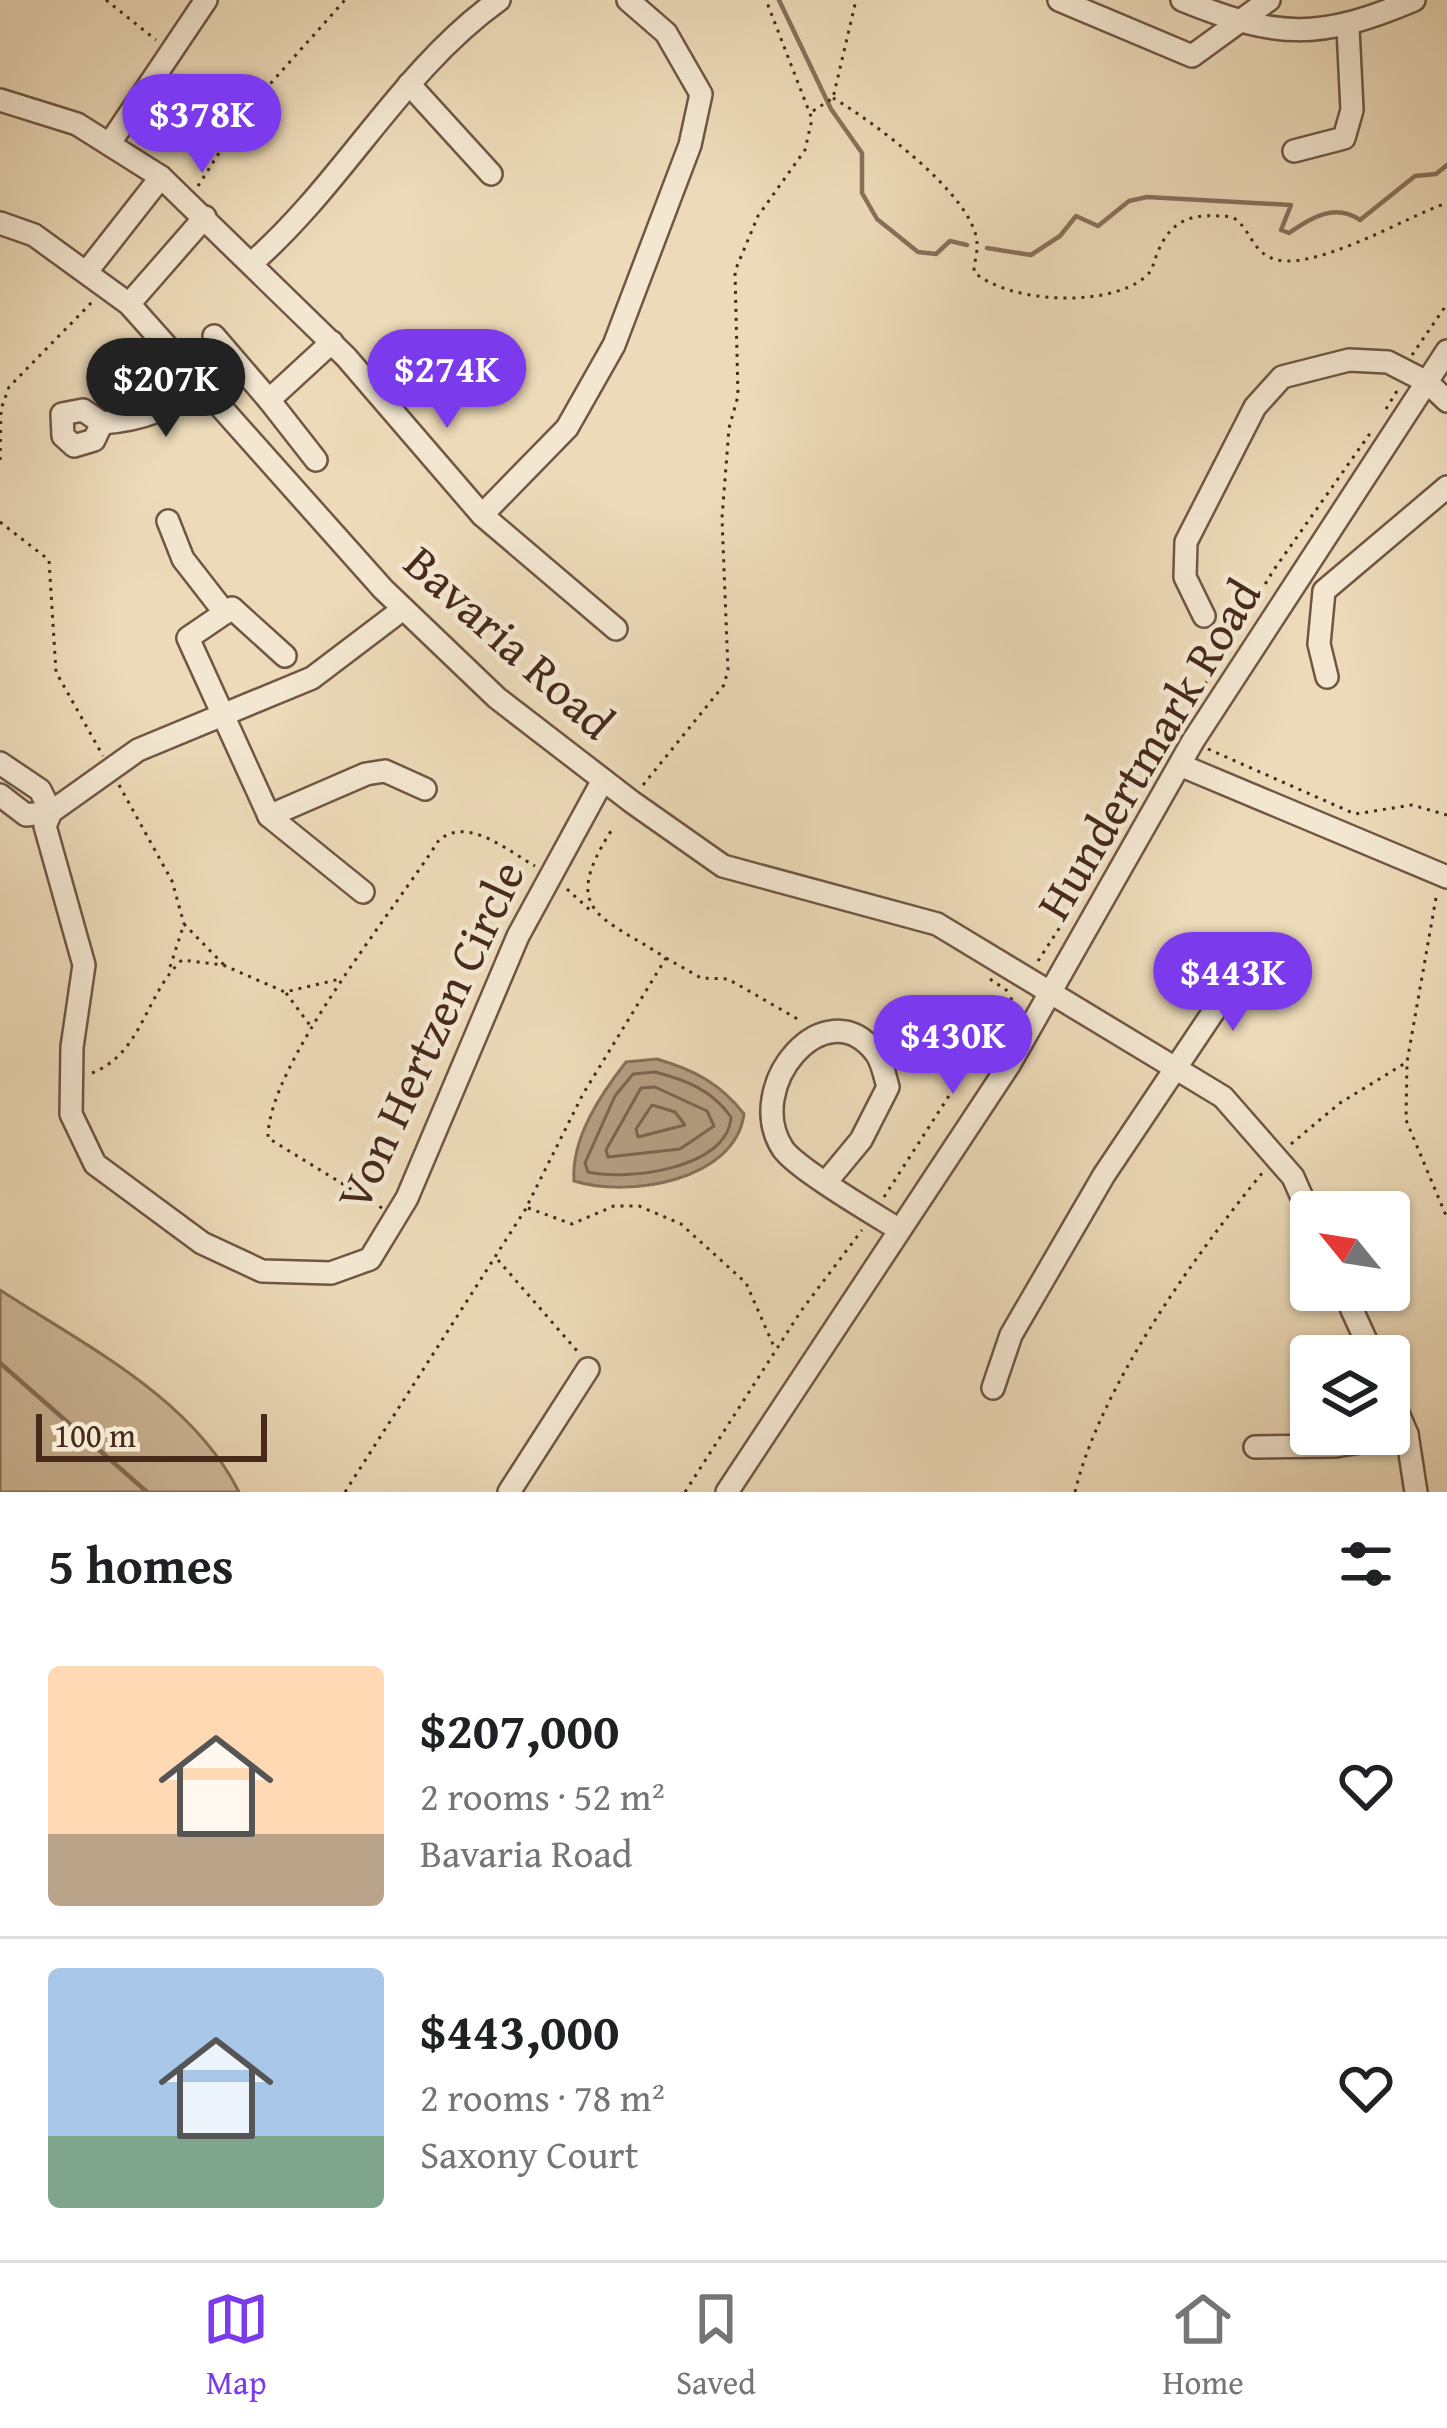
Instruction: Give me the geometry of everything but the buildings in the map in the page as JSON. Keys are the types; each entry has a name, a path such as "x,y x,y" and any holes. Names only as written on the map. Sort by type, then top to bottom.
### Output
{"street":[{"path":"110,143 206,0"},
{"path":"254,262 303,218 409,84 471,20 499,0"},
{"path":"482,515 567,428 614,345 690,145 700,94 666,33 628,0"},
{"path":"1059,0 1192,56 1269,0"},
{"path":"1182,0 1290,33 1348,28 1414,0"},
{"path":"1294,151 1344,138 1352,110 1348,28"},
{"path":"409,84 490,174"},
{"path":"0,100 77,124 161,177 332,342 482,515 616,629"},
{"path":"88,271 161,177"},
{"path":"129,304 206,217"},
{"name":"Bavaria Road","path":"0,223 34,235 129,304 403,609 497,698 603,779 723,866 937,924 1020,987 1052,994 1223,1096 1293,1177 1299,1191"},
{"path":"214,336 316,460"},
{"path":"269,400 332,342"},
{"name":"Hundertmark Road","path":"727,1492 1052,994 1184,736 1417,377 1447,351"},
{"path":"1204,616 1185,577 1186,542 1255,407 1282,377 1349,360 1388,362 1447,401"},
{"path":"102,423 140,420 203,384"},
{"path":"1327,677 1318,644 1324,591 1447,487"},
{"path":"168,520 183,559 225,613"},
{"path":"0,795 26,815 50,812 138,750 312,678 403,609"},
{"path":"285,656 238,611 225,613 188,638 269,816 363,892"},
{"path":"1173,756 1442,888"},
{"path":"0,763 40,790 50,812"},
{"path":"269,816 366,773 385,771 424,789"},
{"name":"Von Hertzen Circle","path":"50,812 45,826 84,965 70,1114 95,1164 202,1243 262,1271 331,1273 370,1259 396,1215 518,937 603,779"},
{"path":"993,1388 1011,1335 1104,1174 1216,1008 1261,973"},
{"path":"827,1181 861,1140 888,1087 875,1052 850,1035 816,1034 795,1050 770,1102 772,1126 785,1153 898,1229"},
{"path":"509,1492 588,1369"},
{"path":"1255,1447 1290,1447"},
{"path":"1410,1453 1416,1492"}],"path":[{"path":"106,0 145,30"},
{"path":"188,201 245,112 345,0"},
{"path":"638,791 724,685 729,642 724,486 740,362 735,271 758,216 805,150 812,112 766,0"},
{"path":"812,112 833,98 856,0"},
{"path":"833,98 943,182 972,228 977,243 974,272 999,291 1025,298 1136,284 1151,273 1168,231 1196,215 1232,217 1261,252 1285,261 1312,258 1446,203"},
{"path":"0,460 1,409 9,387 98,296"},
{"path":"1387,407 1417,377 1447,304"},
{"path":"1173,756 1273,571 1375,427"},
{"path":"0,522 50,560 56,672 172,881 184,924 224,963 285,992 313,1029"},
{"path":"1184,736 1354,814 1412,805 1447,815"},
{"path":"396,1215 268,1138 274,1100 342,979 450,831 466,830 551,875 597,916 666,958 701,977 728,979 748,988 816,1034"},
{"path":"597,916 584,890 611,831"},
{"path":"685,1492 776,1350 874,1214 1112,848"},
{"path":"1442,888 1407,1062 1406,1120 1447,1218"},
{"path":"71,1080 118,1059 167,974 184,924"},
{"path":"345,1492 526,1207 583,1094 666,958"},
{"path":"167,974 182,960 224,963"},
{"path":"974,969 1020,987"},
{"path":"285,992 342,979"},
{"path":"1075,1492 1118,1390 1156,1321 1275,1156 1340,1103 1407,1062"},
{"path":"526,1207 572,1224 614,1206 639,1206 681,1224 709,1244 746,1282 776,1350"},
{"path":"495,1257 570,1338 588,1369"}],"shaded area":[{"path":"0,1290 101,1354 165,1402 219,1459 239,1492 0,1492"}],"water":[{"path":"657,1059 694,1073 725,1094 744,1114 736,1137 701,1169 676,1179 622,1187 574,1181 577,1149 607,1088 626,1062"}],"waterway":[{"path":"779,0 831,109 862,153 862,193 877,219 918,252 936,254 950,241 967,245"},
{"path":"987,248 1031,255 1060,236 1076,216 1098,226 1129,201 1147,197 1291,205 1281,230 1289,233 1333,212 1360,220 1415,176 1436,174 1447,165"},
{"path":"0,1363 147,1492"}]}
